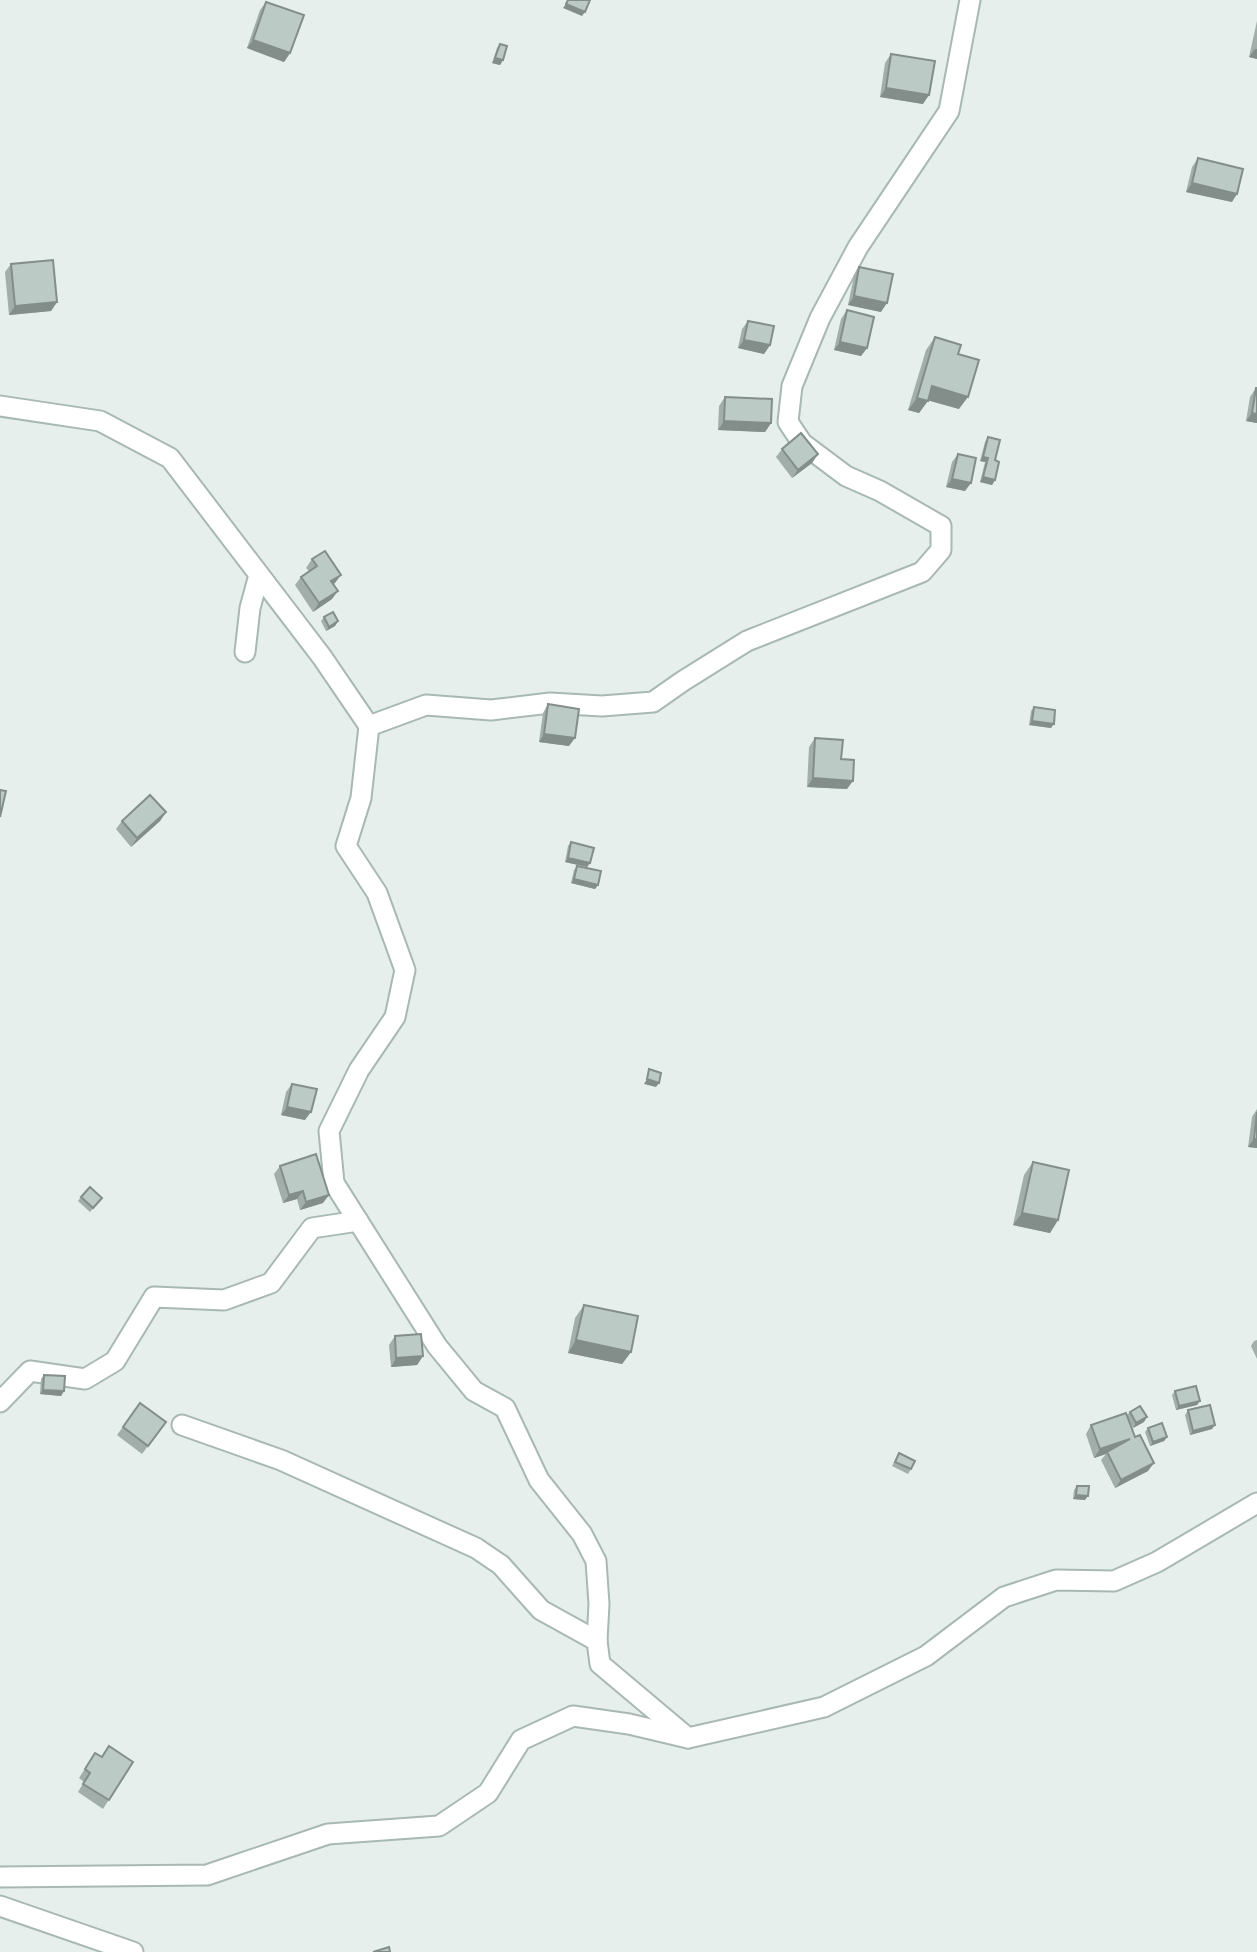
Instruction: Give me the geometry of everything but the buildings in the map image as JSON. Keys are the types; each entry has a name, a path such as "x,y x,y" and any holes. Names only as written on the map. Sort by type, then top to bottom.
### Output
{"street":[{"path":"369,726 426,705 491,710 550,703 602,706 653,702 747,641 922,572 941,550 941,526 846,475 802,443 788,422 792,386 820,318 858,247 949,111 970,0"},
{"path":"0,406 100,421 170,458 322,657 369,726 361,798 346,846 377,893 405,970 395,1017 359,1070 329,1131 334,1183 438,1346 474,1391 505,1408 540,1480 582,1534 596,1561 599,1604 597,1641 600,1664 688,1738"},
{"path":"246,652 250,608 259,575"},
{"path":"0,1402 30,1371 85,1379 115,1361 154,1297 224,1300 271,1283 312,1228 358,1221"},
{"path":"183,1425 281,1460 477,1548 501,1565 541,1610 597,1641"},
{"path":"0,1877 207,1875 328,1834 439,1826 488,1793 521,1740 573,1716 629,1724 688,1738 824,1707 926,1656 1004,1597 1056,1580 1114,1581 1157,1562 1257,1503"},
{"path":"0,1906 133,1952"}]}
